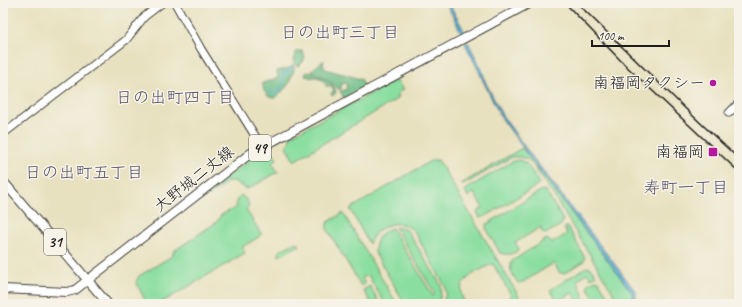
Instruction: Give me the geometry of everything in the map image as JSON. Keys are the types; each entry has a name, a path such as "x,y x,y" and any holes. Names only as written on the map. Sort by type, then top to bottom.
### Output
{"main road":[{"name":"大野城二丈線","path":"3,289 67,292 75,290 262,146 443,51 530,3"},
{"name":"31","path":"3,180 108,304"}],"street":[{"path":"3,134 126,40 144,17 162,3"},
{"path":"175,3 197,42 262,146"},
{"path":"729,113 739,103"}],"green space":[{"path":"297,51 302,51 305,57 303,62 298,66 294,64 294,56"},
{"path":"324,60 323,64 325,69 361,79 365,87 344,98 340,91 346,90 347,84 345,83 341,85 341,89 338,89 323,77 311,71"},
{"path":"292,65 294,66 294,70 288,85 275,98 269,97 264,91 262,83 278,78 277,71 289,68"},
{"path":"307,72 316,74 325,79 332,85 336,93 332,96 331,93 334,91 330,85 327,87 322,80 316,77 306,77 305,74"},
{"path":"397,80 403,90 398,92 397,99 294,161 286,146 289,143 290,136"},
{"path":"522,148 633,294 633,304 620,304 549,188 529,160 520,157 512,157 465,184 461,184"},
{"path":"268,149 274,153 277,159 272,163 278,172 246,189 234,181 229,181 206,198 195,202 257,154"},
{"path":"432,160 438,160 440,163 521,300 514,304 507,304 511,295 493,264 473,274 464,282 461,292 466,304 442,304 446,294 445,286 414,231 401,224 388,225 377,232 369,244 350,209"},
{"path":"519,160 526,163 539,183 535,187 486,216 480,218 477,212 483,208 474,193 468,197 465,191 513,161"},
{"path":"542,190 546,191 563,220 561,225 545,234 542,232 541,227 515,243 518,247 516,252 509,254 500,253 486,228 487,224"},
{"path":"241,195 246,199 249,205 246,210 262,235 242,247 245,253 159,304 147,304 136,282 139,276 172,256 174,251 217,222 221,215 237,207 236,201"},
{"path":"343,213 397,304 385,304 368,275 362,278 365,284 361,286 327,229 327,223"},
{"path":"395,227 407,230 441,285 441,293 437,304 405,304 375,253 377,240 381,234 392,228 433,296 435,294"},
{"path":"568,227 585,258 583,262 563,274 559,272 554,263 523,282 518,283 511,270 512,261 547,239 552,243 567,234 564,228"},
{"path":"296,242 300,245 279,256 279,251"},
{"path":"586,267 591,268 596,275 591,278 587,273 577,280 587,304 580,304 572,293 558,301 550,290"},
{"path":"596,280 599,281 612,304 597,304 588,288 588,284"},
{"path":"370,286 378,300 372,304 363,290"}],"water":[{"path":"446,3 449,3 466,34 463,36"},
{"path":"468,42 502,115 636,292 636,304 633,304 633,294 500,116 465,44"}],"waterway":[{"path":"270,91 273,94 277,93 283,84 283,73 290,71 292,66"}],"railway":[{"path":"565,3 625,65 739,172"},
{"path":"577,3 739,159"}],"place":[{"name":"南福岡タクシー","path":"713,83"},
{"name":"南福岡","path":"713,152"}],"district":[{"name":"日の出町三丁目","path":"340,32"},
{"name":"日の出町四丁目","path":"175,97"},
{"name":"日の出町五丁目","path":"84,172"},
{"name":"寿町一丁目","path":"686,187"}]}
